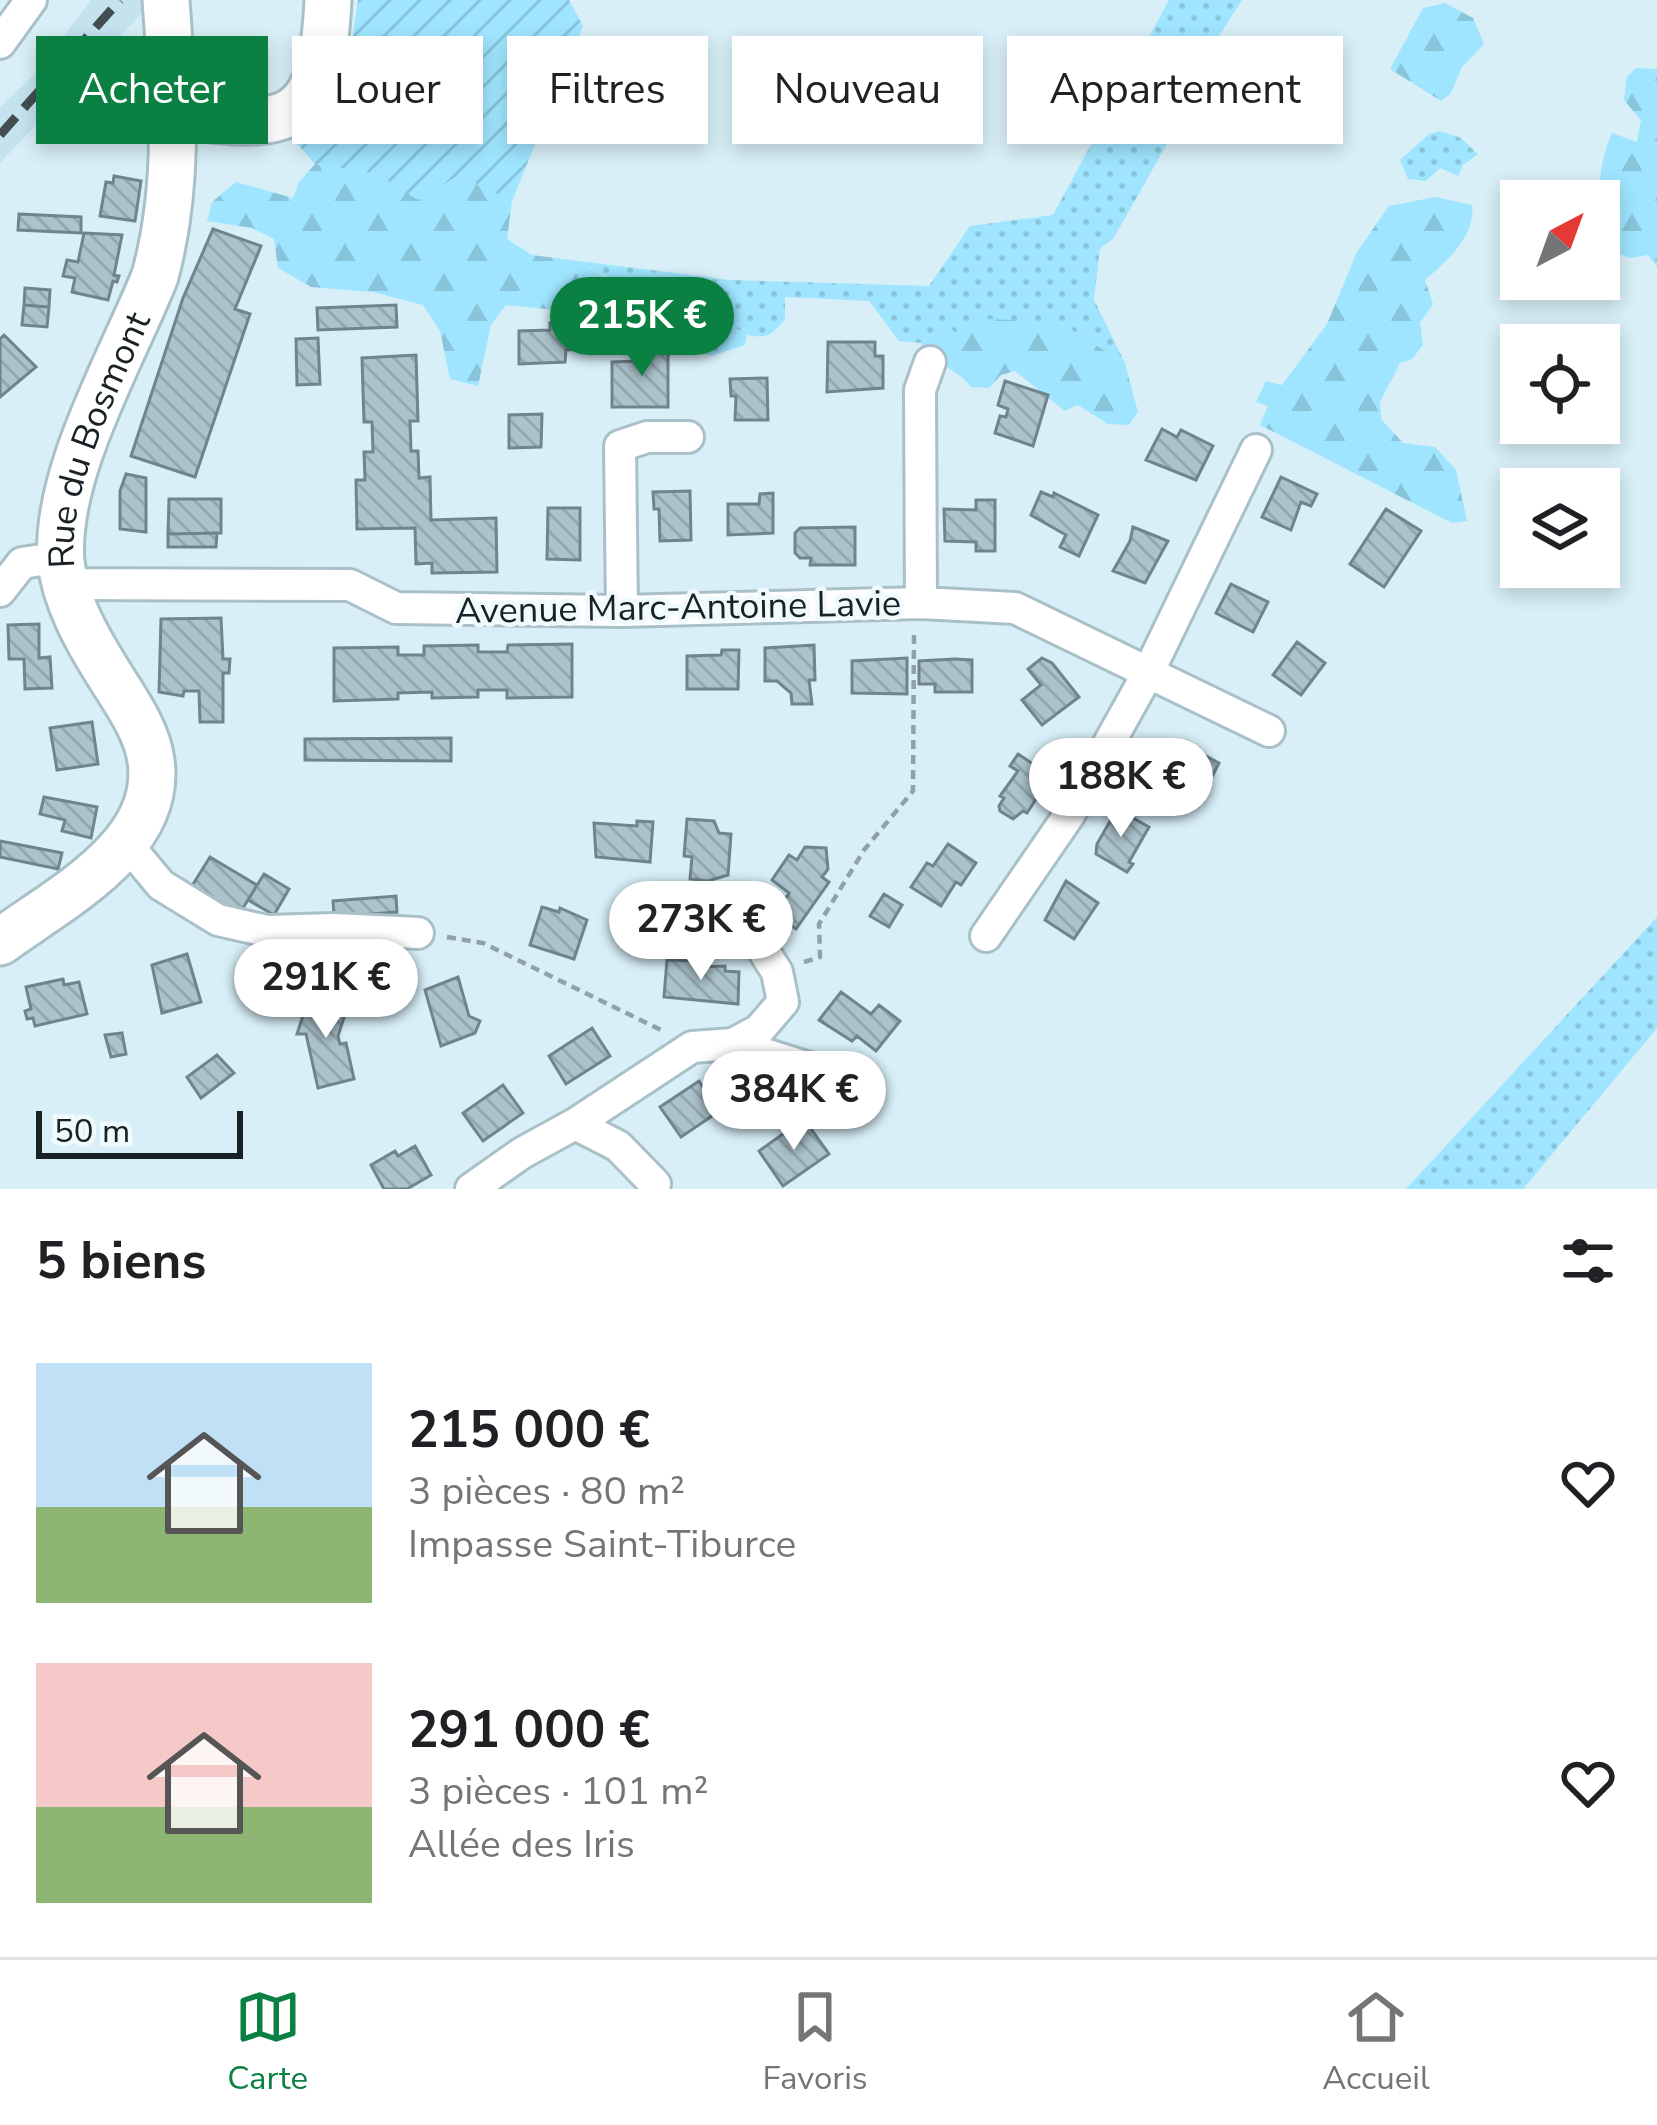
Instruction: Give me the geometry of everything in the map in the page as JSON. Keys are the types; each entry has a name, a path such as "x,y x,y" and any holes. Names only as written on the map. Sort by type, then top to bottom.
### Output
{"street":[{"path":"0,43 31,0"},
{"name":"Rue du Bosmont","path":"166,0 169,36"},
{"path":"268,119 289,115 302,106 320,76 328,0"},
{"name":"Rue du Bosmont","path":"0,942 126,843 151,791 151,759 138,722 95,651 62,570 69,482 155,277 164,243 175,144"},
{"path":"921,603 920,390 931,362"},
{"path":"622,611 620,446 647,437 688,437"},
{"path":"986,936 1070,815 1147,675 1256,451"},
{"path":"0,591 22,563 62,570"},
{"name":"Avenue Marc-Antoine Lavie","path":"62,570 350,585 396,608 622,611 921,603 1015,608 1269,731"},
{"path":"126,843 161,885 218,920 267,931 333,928 418,933"},
{"path":"656,914 753,934 778,972 783,1002 759,1030 734,1044"},
{"path":"471,1189 692,1047 734,1044 863,1085"},
{"path":"575,1124 618,1146 655,1184 654,1189"}],"path":[{"path":"778,972 820,957 819,923 864,850 914,791 914,631 921,603"},
{"path":"418,933 483,943 588,991 692,1047"}],"shaded area":[{"path":"91,0 163,0 143,12 120,36 63,36"},
{"path":"36,72 36,125 0,163 0,107"}],"green space":[{"path":"358,0 569,0 583,26 579,36 507,36 507,144 535,144 512,201 459,175 418,200 377,174 315,164 298,144 483,144 483,36 353,36"},
{"path":"1169,0 1242,0 1219,36 1150,36"},
{"path":"1445,3 1473,18 1484,44 1462,67 1451,93 1441,101 1390,69 1423,8"},
{"path":"1636,68 1657,69 1657,267 1648,255 1620,254 1620,180 1600,180 1612,133 1637,142 1641,120 1624,100 1627,77"},
{"path":"1440,131 1461,138 1478,154 1463,165 1458,176 1440,168 1426,181 1408,179 1400,160 1429,134"},
{"path":"1091,144 1167,144 1113,239 1100,248 1094,300 1125,363 1059,322 962,339 934,332 921,343 899,341 869,301 785,297 785,320 776,329 770,334 747,335 724,322 688,287 645,290 579,261 730,280 929,286 970,226 1053,215"},
{"path":"315,164 377,174 417,199 459,175 512,201 507,239 532,255 579,261 621,287 627,309 608,315 506,305 491,325 478,386 450,379 440,331 423,305 373,292 311,287 278,268 274,239 252,228 207,221 212,202 236,182 293,198 299,182"},
{"path":"1435,197 1472,205 1472,216 1458,247 1425,280 1433,304 1420,323 1423,345 1412,359 1400,363 1380,402 1381,419 1403,443 1435,447 1456,470 1467,521 1452,523 1260,425 1268,406 1256,402 1266,381 1282,385 1327,324 1357,252 1389,206"},
{"path":"687,286 713,312 747,335 745,345 712,356 678,347 678,290"},
{"path":"984,319 1059,322 1125,363 1138,412 1129,425 1108,424 1078,405 1065,411 1015,371 1001,375 989,388 971,387 930,357 921,343 934,332 951,329 962,338"},
{"path":"1657,917 1657,1028 1523,1189 1406,1189"}],"building":[{"path":"114,176 141,181 135,221 100,216 106,182 113,183"},
{"path":"19,214 81,217 81,233 18,230"},
{"path":"213,229 261,246 235,309 250,314 195,477 131,456 183,298"},
{"path":"84,233 122,235 114,275 119,276 108,300 72,292 75,278 63,276 67,260 78,262"},
{"path":"25,288 50,290 49,307 24,305"},
{"path":"24,305 49,307 47,327 22,325"},
{"path":"396,305 397,327 318,330 317,308"},
{"path":"578,321 578,349 566,350 565,362 519,364 519,331 550,330 550,323"},
{"path":"578,321 593,321 593,349 578,349"},
{"path":"4,335 36,367 0,397 0,339"},
{"path":"318,338 320,384 297,385 296,339"},
{"path":"828,342 875,342 875,356 883,356 883,388 827,392"},
{"path":"638,346 668,346 668,407 612,407 612,362 637,361"},
{"path":"416,355 418,421 410,421 411,451 418,451 419,478 430,477 431,520 496,518 497,572 432,573 432,563 416,564 415,528 357,529 356,480 365,480 364,452 373,452 372,422 364,422 362,358"},
{"path":"767,378 768,420 735,420 736,396 731,396 730,379"},
{"path":"1005,381 1048,395 1033,446 995,433 1000,416 1006,417 1008,409 998,405"},
{"path":"542,414 541,447 509,448 509,415"},
{"path":"1162,429 1177,437 1181,430 1213,446 1196,480 1146,460"},
{"path":"126,474 146,478 146,532 120,529 120,491"},
{"path":"1281,477 1317,494 1311,506 1301,502 1291,530 1262,517"},
{"path":"690,491 691,540 660,541 653,492"},
{"path":"1041,492 1053,497 1054,493 1098,515 1079,556 1060,547 1066,535 1031,515"},
{"path":"773,493 773,533 728,535 728,504 759,504 760,494"},
{"path":"169,499 221,499 221,533 168,534"},
{"path":"976,500 995,500 995,551 976,551 976,542 945,541 944,509 976,510"},
{"path":"548,508 580,508 580,560 547,559"},
{"path":"1386,509 1421,531 1384,587 1350,564"},
{"path":"855,527 855,565 810,565 811,558 795,553 795,533 800,528"},
{"path":"1133,527 1168,541 1145,583 1113,571"},
{"path":"217,533 216,547 168,547 168,534"},
{"path":"1231,584 1268,602 1253,632 1216,613"},
{"path":"221,618 223,659 230,659 229,673 223,673 223,722 200,722 199,691 184,691 183,696 159,692 161,619"},
{"path":"39,624 39,658 50,657 52,688 25,689 24,659 9,659 8,625"},
{"path":"1297,642 1325,663 1301,695 1273,675"},
{"path":"572,644 572,697 507,698 507,690 478,690 478,697 432,698 432,692 398,693 398,699 334,701 334,648 398,647 398,655 424,655 424,646 478,645 478,652 507,652 508,645"},
{"path":"814,645 815,680 809,680 812,704 792,704 791,693 777,681 765,681 765,648"},
{"path":"722,650 739,650 738,689 687,689 687,656 721,655"},
{"path":"907,658 907,694 852,693 852,661"},
{"path":"1042,658 1052,663 1079,697 1042,725 1022,700 1041,685 1028,669"},
{"path":"972,660 972,692 935,692 935,684 919,684 919,661"},
{"path":"92,722 98,764 57,770 50,728"},
{"path":"451,738 451,761 305,760 305,739"},
{"path":"1188,746 1219,763 1199,802 1167,786"},
{"path":"1018,754 1051,776 1027,813 1013,819 999,806 1004,798 1000,796 1018,771 1010,766"},
{"path":"44,797 97,807 91,838 62,831 65,820 40,814"},
{"path":"1117,809 1149,827 1127,872 1096,854"},
{"path":"687,819 714,821 719,833 731,834 728,875 708,881 690,879 692,857 684,856"},
{"path":"637,821 653,822 650,862 596,857 594,823 637,826"},
{"path":"0,841 62,853 58,869 0,857"},
{"path":"948,844 976,863 941,906 911,887"},
{"path":"805,847 826,848 828,869 822,877 829,882 796,929 775,914 789,893 772,880 789,855 797,860"},
{"path":"210,857 257,885 237,918 190,889"},
{"path":"264,874 289,889 274,915 248,900"},
{"path":"1066,881 1098,903 1074,939 1045,920"},
{"path":"884,894 902,905 889,927 870,916"},
{"path":"396,896 397,912 334,917 333,901"},
{"path":"542,907 559,912 560,908 587,920 574,959 530,945"},
{"path":"187,954 201,1002 162,1013 152,965"},
{"path":"667,960 697,961 696,967 725,966 725,971 739,972 738,1004 664,997"},
{"path":"458,977 469,1016 480,1021 475,1033 441,1046 425,990"},
{"path":"63,979 64,985 79,982 87,1014 35,1026 25,1011 31,1009 26,987"},
{"path":"841,992 871,1014 879,1005 900,1021 876,1051 857,1036 852,1041 819,1020"},
{"path":"310,994 348,1005 338,1036 340,1044 346,1043 354,1079 318,1088 306,1034 297,1034"},
{"path":"592,1028 610,1056 566,1084 549,1056"},
{"path":"122,1033 126,1054 111,1057 105,1035"},
{"path":"217,1055 234,1073 201,1098 187,1077"},
{"path":"699,1081 718,1112 681,1137 660,1107"},
{"path":"503,1085 523,1113 483,1141 463,1113"},
{"path":"804,1119 829,1154 783,1186 759,1151"},
{"path":"415,1146 431,1175 407,1189 384,1189 371,1165"}],"railway":[{"path":"0,135 120,0"}]}
